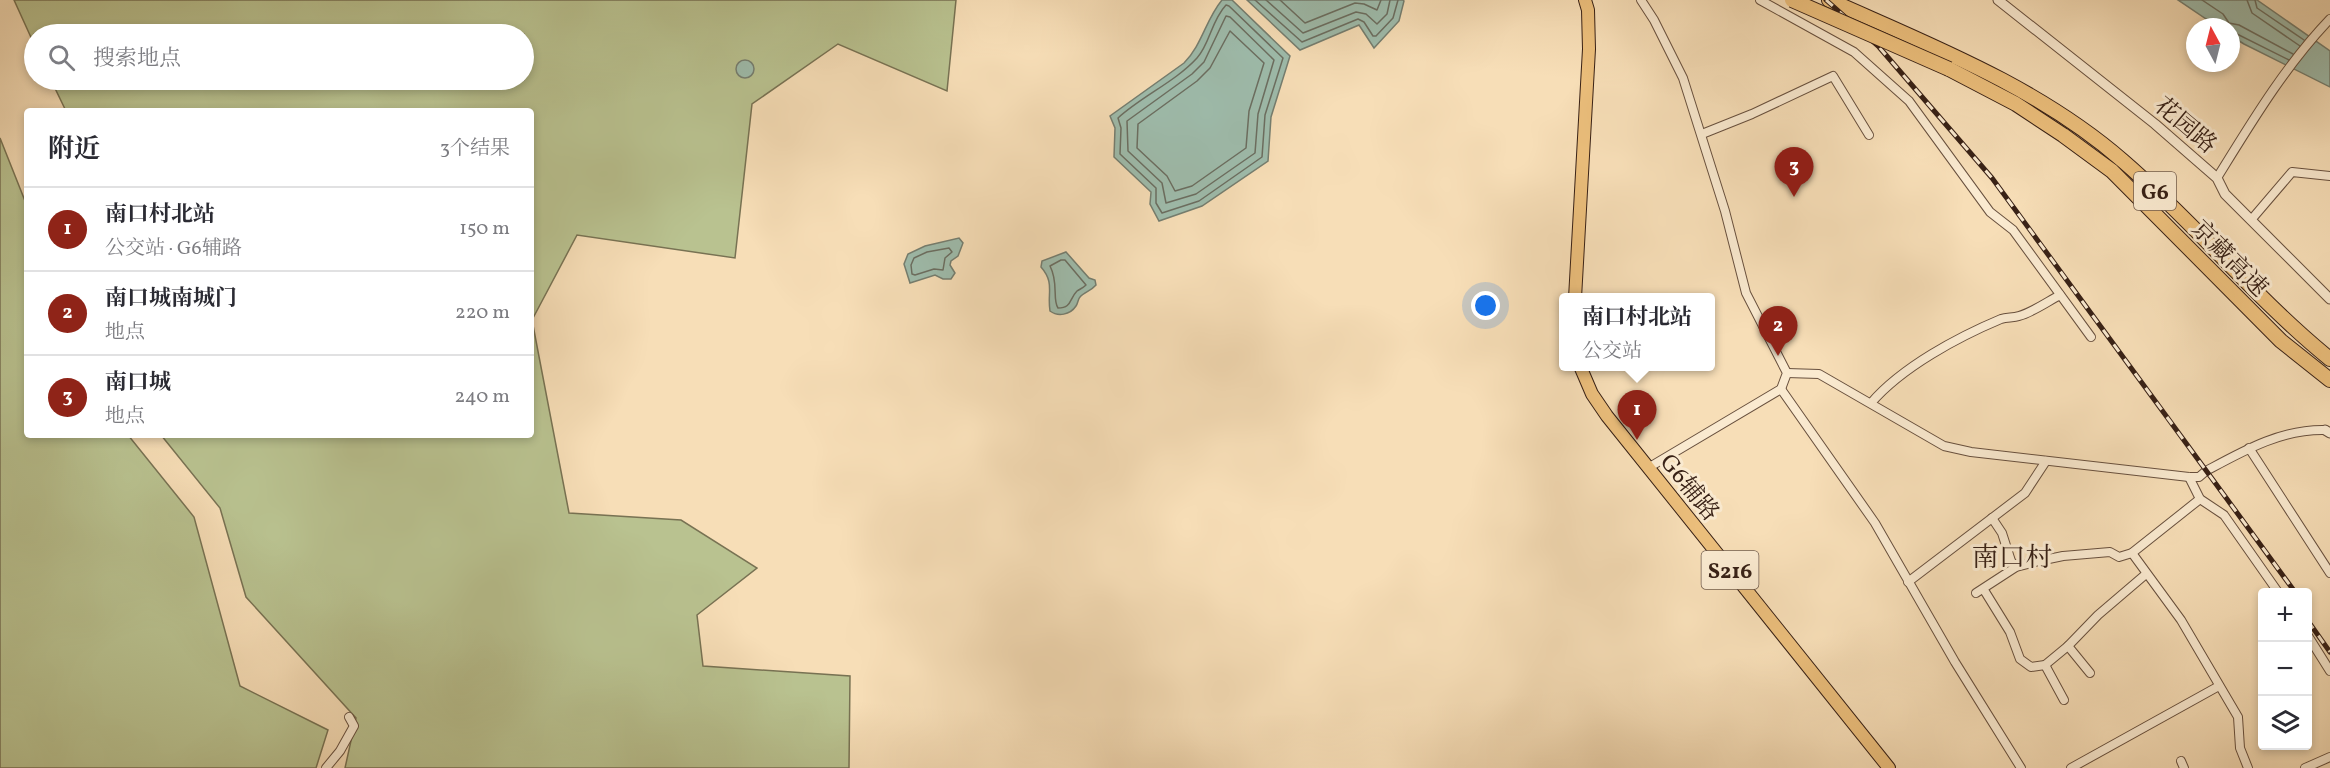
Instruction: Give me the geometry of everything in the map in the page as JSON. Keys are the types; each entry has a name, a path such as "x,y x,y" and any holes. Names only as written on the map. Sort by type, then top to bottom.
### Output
{"highway":[{"name":"G6","path":"1792,0 1952,63"},
{"name":"G6","path":"1829,0 1952,63"},
{"name":"京藏高速","path":"1952,63 2063,135 2112,171 2281,341 2330,380"},
{"name":"京藏高速","path":"1952,63 2021,88 2122,160 2204,237 2300,334 2330,359"},
{"path":"2281,341 2330,392"}],"main road":[{"path":"1575,293 1589,49 1586,0"},
{"name":"G6辅路","path":"1582,371 1602,409 1889,768"}],"street":[{"path":"1641,0 1654,20 1683,78 1725,211 1746,293 1787,373"},
{"path":"1760,0 1854,52 1909,101 1990,212 2013,230 2091,338"},
{"name":"花园路","path":"1998,0 2155,124 2217,178 2225,194 2330,299"},
{"path":"2217,178 2253,118 2292,64 2330,19"},
{"path":"1702,134 1752,114 1833,76 1869,135"},
{"path":"2251,220 2292,172 2330,176"},
{"path":"1871,403 1909,370 1957,339 2005,318 2020,316 2060,295"},
{"path":"1648,468 1780,389 1787,373"},
{"path":"1787,373 1819,374 1944,446 1971,452 2189,477 2199,477 2249,448 2298,431 2328,430"},
{"path":"1780,389 1875,523 1908,582 2021,768"},
{"path":"2249,448 2330,573"},
{"path":"1908,582 2025,493 2046,461"},
{"path":"2189,477 2200,499 2224,515 2275,588"},
{"path":"1976,593 1984,590 2016,567 2063,556 2110,552 2119,557 2132,553 2200,499"},
{"path":"1992,518 2002,533 2011,561 2016,567"},
{"path":"2132,553 2181,620 2238,717 2240,748 2248,768"},
{"path":"1984,590 2010,632 2020,659 2031,667 2045,665 2146,574"},
{"path":"2311,642 2330,671"},
{"path":"2068,646 2090,673"},
{"path":"2045,665 2064,700"},
{"path":"2071,768 2219,686"},
{"path":"326,768 340,752 354,726 349,717"},
{"path":"2305,768 2330,757"}],"green space":[{"path":"14,0 956,0 947,91 838,44 752,104 735,258 577,235 534,316 534,108 65,108 56,90 534,90 534,24 25,24"},
{"path":"0,138 24,198 24,438 130,438 194,517 240,686 328,730 316,768 0,768"},
{"path":"534,330 569,513 681,520 757,568 697,615 703,666 850,676 849,768 345,768 356,718 246,597 220,508 163,438 534,438"}],"water":[{"path":"1222,0 1232,0 1290,56 1271,117 1268,161 1202,206 1159,221 1150,204 1151,192 1114,157 1115,128 1110,116 1184,63"},
{"path":"1247,0 1404,1 1399,21 1374,48 1359,25 1300,50"},
{"path":"2178,0 2257,0 2330,51 2330,87 2240,42 2240,18 2205,18"},
{"path":"745,60 751,63 754,69 751,75 745,78 739,75 736,69 739,63"},
{"path":"959,238 963,243 958,256 951,261 950,265 955,273 951,279 943,279 935,275 910,283 904,264 908,254 925,246"},
{"path":"1066,252 1089,278 1095,280 1096,285 1082,295 1071,311 1057,314 1050,311 1048,278 1041,267 1042,261"}],"railway":[{"path":"1826,0 1879,47 1992,178 2292,588"},
{"path":"2312,627 2330,652"}],"place":[{"name":"南口城","path":"1794,197"},
{"name":"南口城南城门","path":"1778,356"},
{"name":"南口村北站","path":"1637,440"}],"district":[{"name":"南口村","path":"2012,557"}]}
